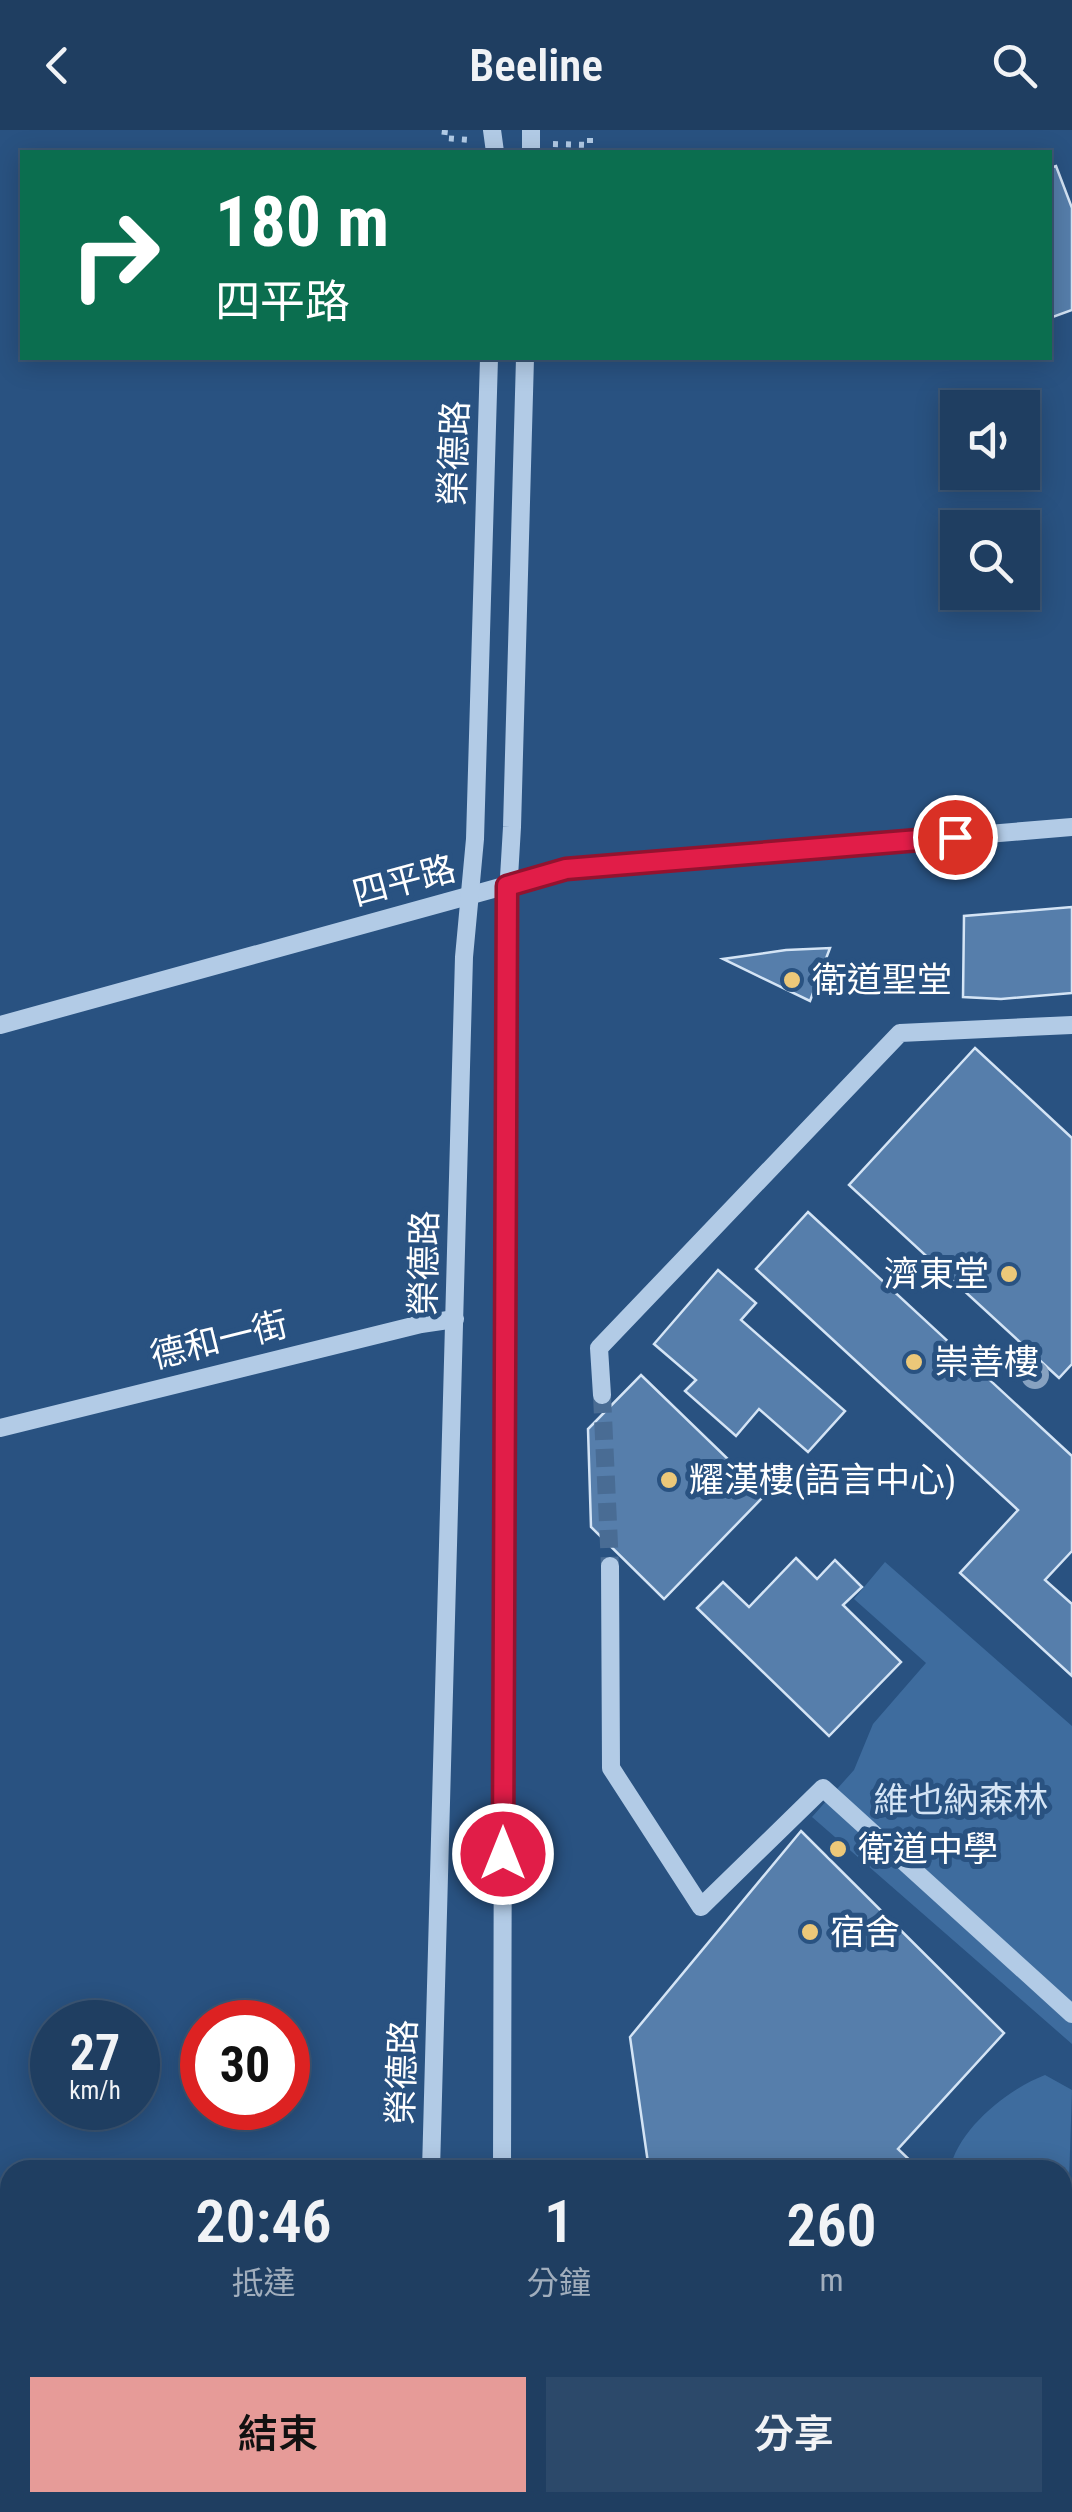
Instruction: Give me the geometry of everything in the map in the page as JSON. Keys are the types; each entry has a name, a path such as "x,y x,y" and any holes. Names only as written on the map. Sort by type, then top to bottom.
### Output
{"street":[{"name":"榮德路","path":"432,2160 468,897 475,839 489,360"},
{"name":"榮德路","path":"502,2160 507,886 513,807 526,360"},
{"name":"四平路","path":"0,1025 566,869 1072,827"},
{"path":"602,1396 600,1348 900,1033 1072,1025"},
{"name":"德和一街","path":"0,1428 421,1324 455,1319"},
{"path":"610,1566 612,1768 701,1907 823,1788 1072,2014"}],"path":[{"path":"590,130 590,146"}],"green space":[{"name":"維也納森林","path":"885,1562 1072,1726 1072,2044 812,1817 854,1770 873,1724 926,1663 854,1599"},
{"path":"1045,2075 1072,2090 1070,2160 953,2160 973,2126 1031,2081"}],"building":[{"path":"1056,166 1072,208 1072,310 1052,317 1052,167"},
{"path":"1072,907 1072,993 1001,999 963,997 964,916"},
{"name":"衛道聖堂","path":"830,948 810,1001 723,959 786,950"},
{"name":"濟東堂","path":"975,1048 1072,1138 1072,1364 1059,1378 849,1185"},
{"name":"崇善樓","path":"808,1212 1072,1456 1072,1551 1045,1580 1072,1604 1072,1676 960,1573 1018,1510 756,1269"},
{"path":"718,1270 756,1303 741,1320 845,1411 808,1452 759,1409 736,1436 685,1391 696,1380 654,1344"},
{"name":"耀漢樓(語言中心)","path":"641,1375 765,1495 664,1599 591,1527 588,1429"},
{"path":"796,1558 817,1579 835,1560 862,1587 843,1605 901,1662 829,1736 697,1608 723,1582 749,1607"},
{"name":"宿舍","path":"801,1831 1004,2033 898,2149 910,2160 648,2160 630,2037"}],"tunnel":[{"path":"602,1395 610,1566"}],"place":[{"name":"衛道聖堂","path":"792,980"},
{"name":"濟東堂","path":"1009,1274"},
{"name":"崇善樓","path":"914,1362"},
{"name":"耀漢樓(語言中心)","path":"669,1480"},
{"name":"衛道中學","path":"838,1849"},
{"name":"宿舍","path":"810,1932"}],"route":[{"path":"503,1854 507,886 566,869 955,837"}]}
